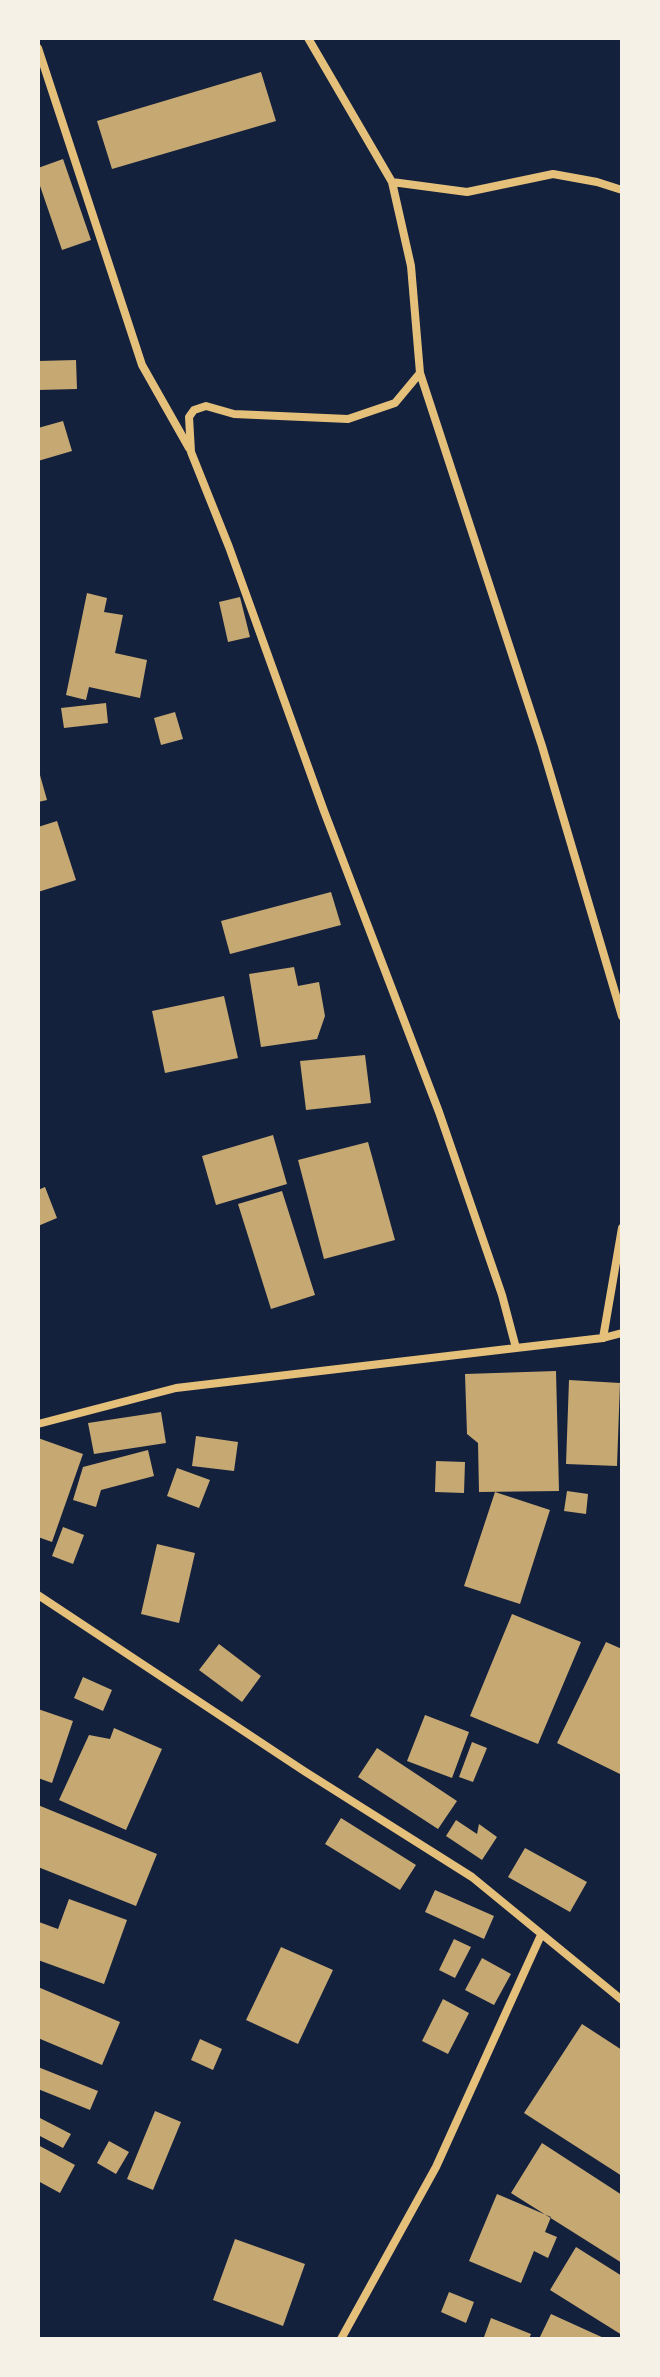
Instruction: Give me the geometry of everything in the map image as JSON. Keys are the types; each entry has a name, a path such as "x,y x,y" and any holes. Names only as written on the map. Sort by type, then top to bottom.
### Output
{"street":[{"path":"308,38 392,182 411,266 420,373 542,746 622,1016"},
{"path":"38,48 142,365 191,452 229,547 439,1112 502,1295 516,1348"},
{"path":"392,182 467,192 553,174 622,190"},
{"path":"191,452 189,417 194,410 206,406 234,414 348,419 395,403 420,373"},
{"path":"603,1338 622,1228"},
{"path":"38,1424 176,1388 603,1338 622,1333"},
{"path":"38,1595 291,1763 472,1877 622,2000"},
{"path":"341,2339 436,2167 541,1935"}],"building":[{"path":"261,72 276,121 112,169 97,121"},
{"path":"63,159 91,240 62,250 38,180 38,168"},
{"path":"76,360 77,389 38,390 38,361"},
{"path":"63,421 72,451 38,461 38,428"},
{"path":"87,593 107,598 104,612 123,615 115,653 147,660 140,698 89,687 86,700 66,695"},
{"path":"240,597 250,637 228,642 219,602"},
{"path":"106,703 108,723 64,728 61,708"},
{"path":"175,712 183,739 161,745 154,718"},
{"path":"38,768 47,800 38,802"},
{"path":"57,821 76,880 38,892 38,827"},
{"path":"331,892 341,925 230,954 221,921"},
{"path":"294,967 298,986 319,982 325,1016 317,1039 261,1047 249,974"},
{"path":"224,996 238,1058 165,1073 152,1011"},
{"path":"365,1055 371,1103 306,1110 300,1061"},
{"path":"273,1135 287,1184 216,1205 202,1156"},
{"path":"368,1142 395,1240 324,1259 298,1160"},
{"path":"45,1187 57,1218 38,1226 38,1190"},
{"path":"282,1191 315,1295 271,1309 238,1204"},
{"path":"556,1371 559,1491 479,1492 478,1443 467,1434 465,1374"},
{"path":"569,1380 620,1383 617,1466 566,1464"},
{"path":"161,1412 166,1443 94,1454 88,1423"},
{"path":"196,1436 238,1442 234,1471 192,1466"},
{"path":"38,1438 83,1454 52,1542 38,1537"},
{"path":"148,1450 154,1476 101,1490 96,1507 73,1500 83,1467"},
{"path":"436,1461 465,1462 464,1493 435,1492"},
{"path":"177,1468 210,1480 199,1508 167,1496"},
{"path":"567,1491 588,1494 586,1514 564,1511"},
{"path":"495,1492 550,1510 520,1604 464,1586"},
{"path":"63,1527 84,1535 73,1564 52,1556"},
{"path":"157,1544 195,1553 179,1623 141,1614"},
{"path":"512,1614 581,1642 538,1744 470,1716"},
{"path":"606,1642 622,1649 622,1775 557,1743"},
{"path":"219,1644 261,1676 242,1702 199,1670"},
{"path":"83,1677 112,1690 103,1711 74,1698"},
{"path":"38,1709 73,1721 52,1783 38,1778"},
{"path":"425,1715 469,1732 452,1778 407,1761"},
{"path":"114,1728 162,1749 126,1830 59,1800 89,1735 110,1739"},
{"path":"472,1742 487,1748 473,1782 459,1777"},
{"path":"377,1748 457,1801 438,1829 358,1777"},
{"path":"38,1805 157,1854 136,1906 38,1867"},
{"path":"341,1818 416,1865 400,1890 325,1844"},
{"path":"456,1820 477,1834 479,1824 497,1837 482,1860 446,1836"},
{"path":"525,1848 587,1882 570,1912 508,1877"},
{"path":"435,1890 494,1916 484,1939 425,1912"},
{"path":"69,1899 127,1920 104,1984 38,1960 39,1922 58,1929"},
{"path":"454,1939 471,1947 455,1978 439,1970"},
{"path":"281,1947 333,1970 298,2044 246,2020"},
{"path":"482,1958 511,1974 494,2005 465,1990"},
{"path":"38,1987 120,2022 102,2065 38,2038"},
{"path":"443,1999 469,2013 448,2054 422,2041"},
{"path":"582,2024 622,2050 622,2176 524,2113"},
{"path":"200,2039 222,2049 213,2070 191,2060"},
{"path":"38,2067 98,2091 90,2110 38,2089"},
{"path":"155,2111 181,2122 153,2190 127,2179"},
{"path":"38,2117 71,2134 63,2148 38,2135"},
{"path":"109,2141 129,2152 116,2174 97,2163"},
{"path":"542,2143 622,2195 622,2263 511,2193"},
{"path":"38,2145 75,2165 60,2193 38,2181"},
{"path":"497,2194 551,2217 545,2232 557,2237 548,2258 534,2251 521,2283 469,2261"},
{"path":"235,2239 305,2264 283,2326 213,2300"},
{"path":"576,2247 622,2276 622,2335 550,2290"},
{"path":"449,2292 474,2302 466,2323 441,2312"},
{"path":"551,2314 606,2339 539,2339"},
{"path":"491,2318 531,2334 529,2339 484,2337"}]}
